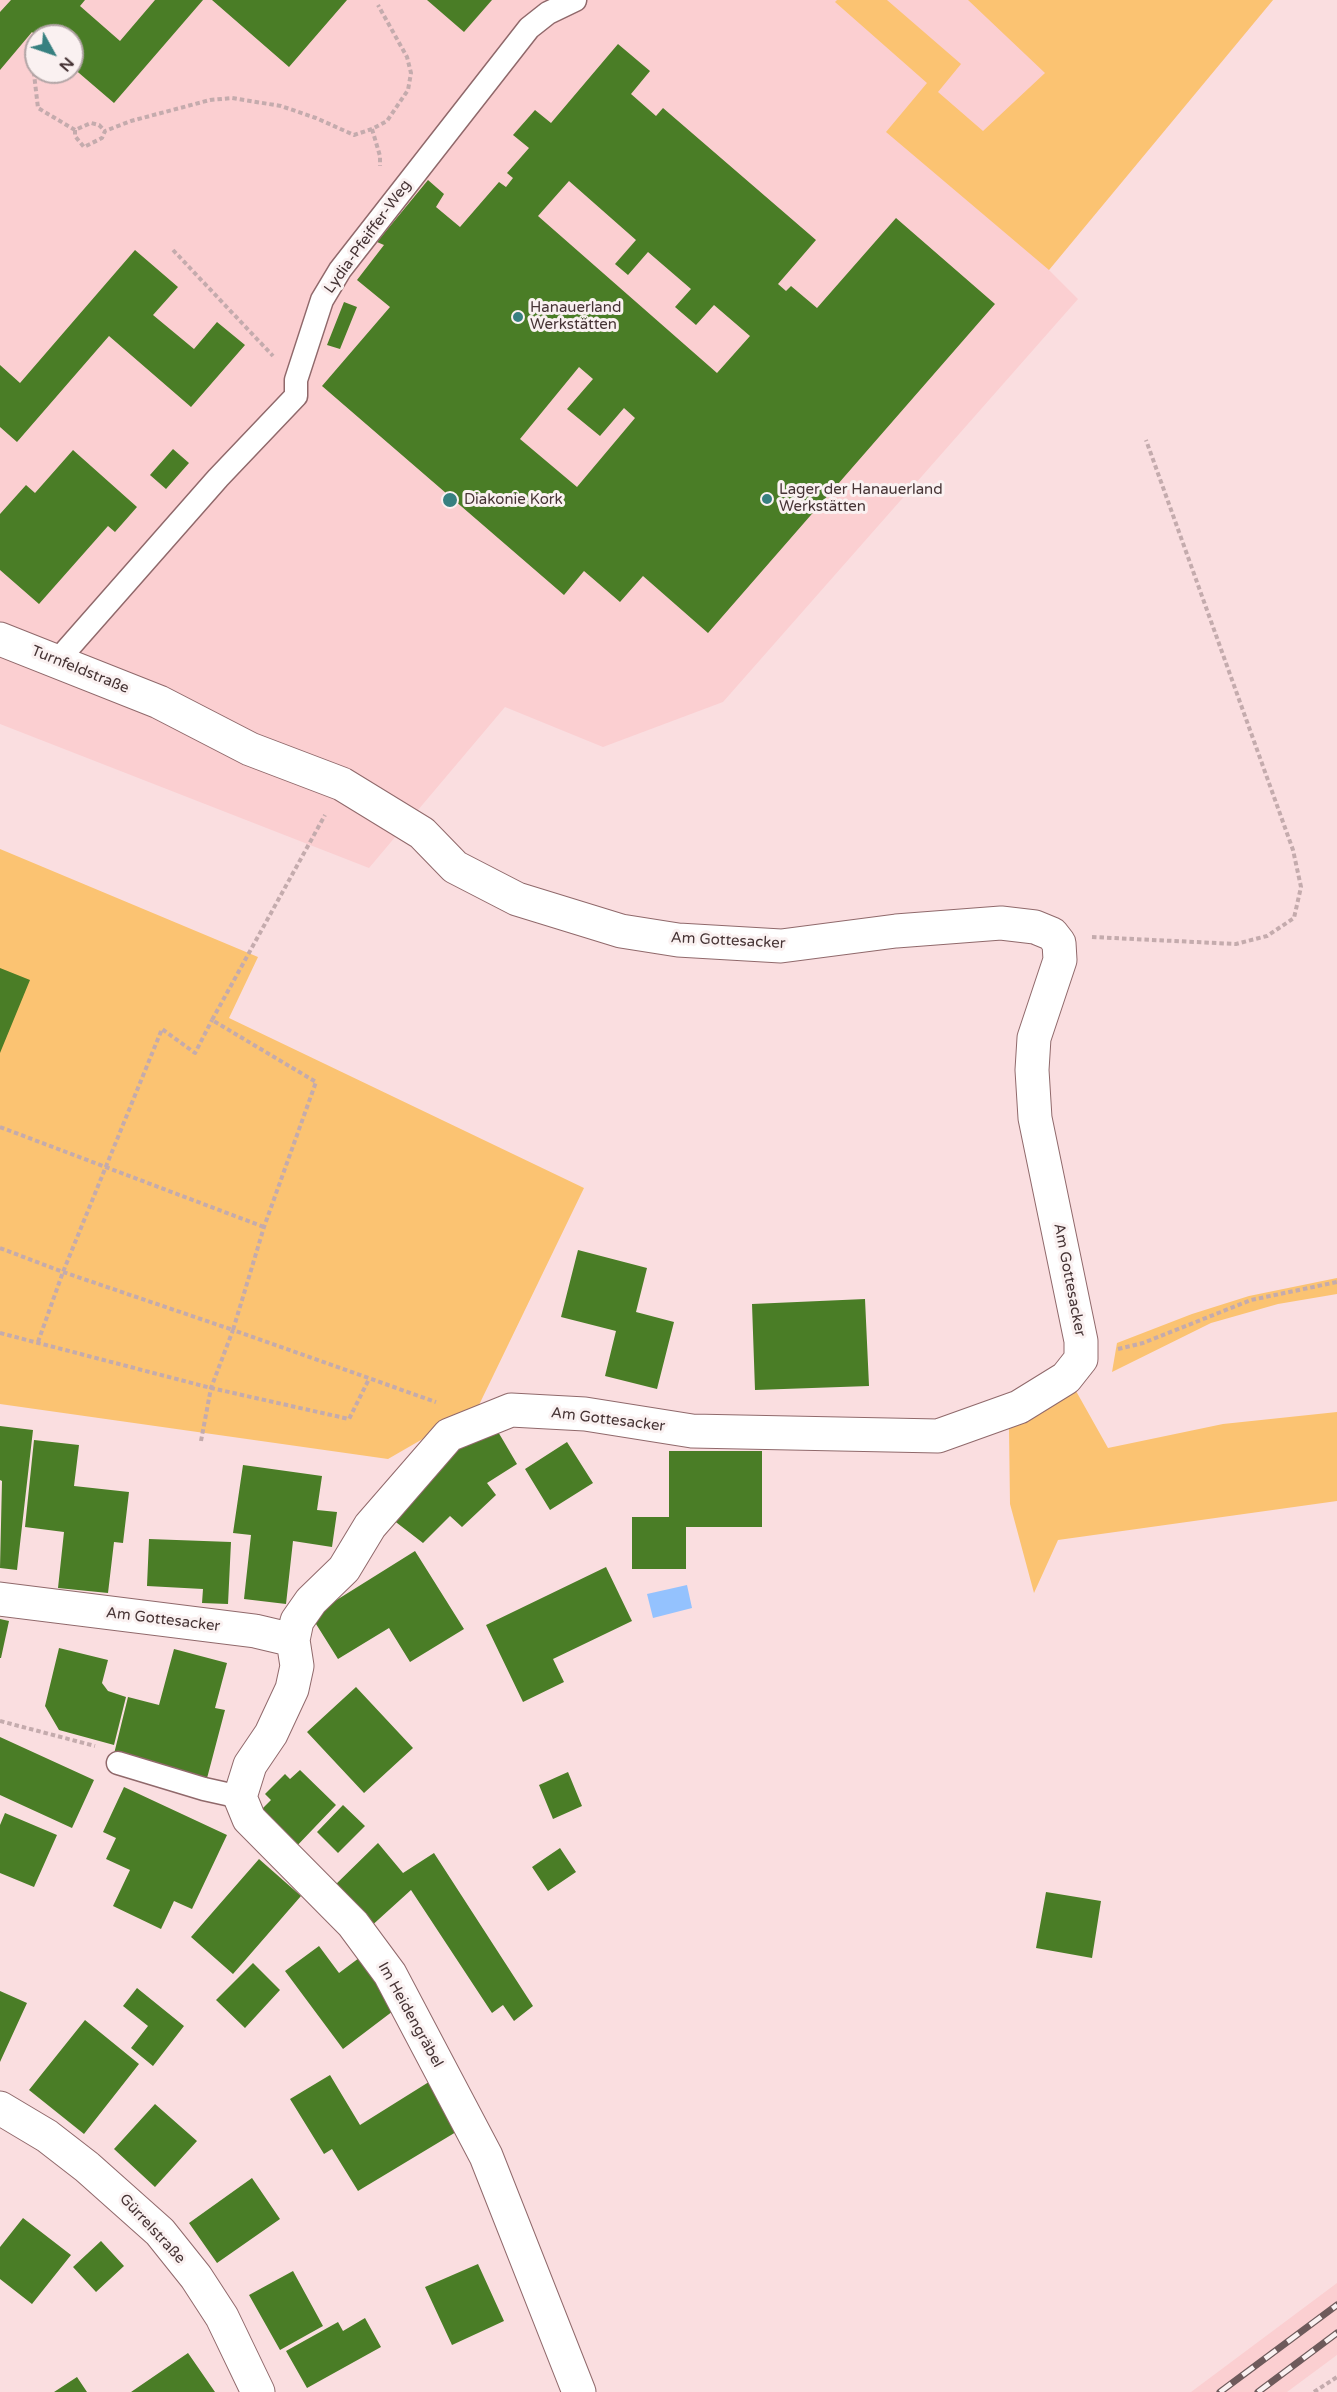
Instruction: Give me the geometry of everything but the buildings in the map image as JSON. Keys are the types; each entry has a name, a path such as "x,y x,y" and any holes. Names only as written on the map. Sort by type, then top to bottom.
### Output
{"street":[{"name":"Turnfeldstraße","path":"0,639 159,702 250,749 355,791"},
{"name":"Am Gottesacker","path":"0,1599 255,1631 293,1640 297,1621 311,1601 345,1569 370,1526 449,1435 511,1410 585,1414 692,1431 938,1436 1019,1407 1066,1378 1081,1359 1081,1341 1035,1118 1032,1070 1034,1038 1060,960 1059,943 1052,934 1035,927 1001,922 896,931 781,946 678,940 621,931 517,899 456,867 422,833 355,791"},
{"path":"240,1797 250,1765 272,1734 292,1689 297,1666 293,1640"},
{"name":"Im Heidengräbel","path":"240,1797 249,1819 353,1924 390,1974 486,2156 579,2392"},
{"name":"Gürrelstraße","path":"0,2108 47,2136 87,2167 160,2232 196,2277 222,2317 258,2392"}],"lane":[{"name":"Lydia-Pfeiffer-Weg","path":"57,660 218,478 296,396 296,381 322,300 340,270 485,81 529,28 548,13 575,0"},
{"path":"118,1763 204,1789 240,1797"}],"path":[{"path":"75,130 75,136 84,147 102,138 105,131 131,121 210,100 231,98 281,106 354,135 372,129 387,121 408,90 411,73 404,49 378,5"},
{"path":"35,84 38,108 75,130"},
{"path":"75,130 91,123 99,125 105,131"},
{"path":"173,250 296,381"},
{"path":"1059,943 1073,937 1126,937 1236,944 1267,936 1294,918 1301,886 1293,850 1146,440"},
{"path":"38,1342 63,1272 107,1169 162,1029 195,1053 212,1020 355,791"},
{"path":"201,1442 211,1388 233,1330 264,1227 316,1082 212,1020"},
{"path":"0,1127 264,1227"},
{"path":"0,1248 445,1405 475,1425"},
{"path":"1081,1359 1143,1343 1251,1300 1337,1282"},
{"path":"0,1333 211,1388 349,1419 369,1379"},
{"path":"0,1721 110,1750 108,1760 118,1763"},
{"path":"1314,2392 1337,2377"}],"shaded area":[{"name":"Diakonie Kork","path":"0,0 1273,0 1049,270 1078,299 723,702 603,747 505,707 369,868 0,724"},
{"path":"837,0 887,0 961,64 938,92 983,131 1045,73 968,0 1273,0 1049,270 886,132 927,83 835,2"},
{"path":"0,849 258,957 229,1018 584,1188 478,1407 388,1459 0,1404"},
{"path":"1337,1278 1337,1294 1278,1304 1211,1323 1112,1372 1117,1343 1192,1314 1249,1296"},
{"path":"1076,1391 1108,1448 1223,1424 1337,1412 1337,1501 1058,1540 1034,1593 1010,1504 1009,1429"},
{"path":"1337,2283 1337,2355 1287,2392 1191,2392"}],"water":[{"path":"687,1585 692,1608 653,1618 647,1594"}],"railway":[{"path":"1220,2392 1337,2305"},
{"path":"1258,2392 1337,2333"}],"place":[{"name":"Hanauerland Werkstätten","path":"518,317"},
{"name":"Lager der Hanauerland Werkstätten","path":"767,499"},
{"name":"Diakonie Kork","path":"450,500"}]}
